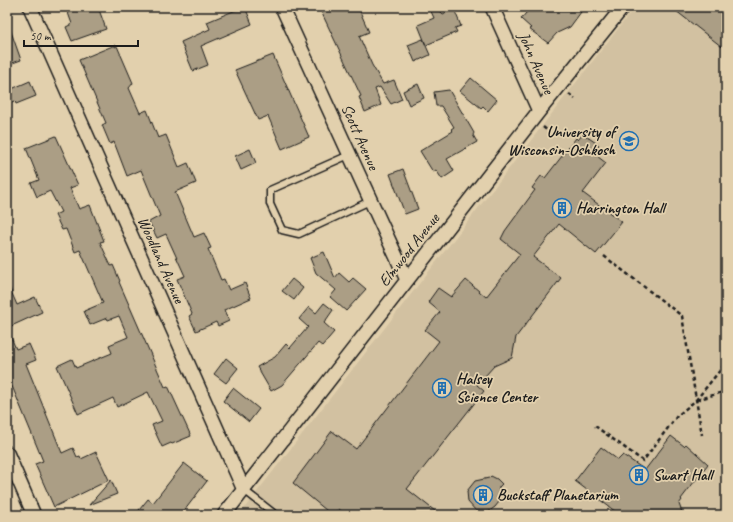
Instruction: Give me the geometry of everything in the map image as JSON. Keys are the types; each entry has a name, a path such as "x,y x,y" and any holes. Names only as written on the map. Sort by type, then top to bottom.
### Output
{"street":[{"name":"Woodland Avenue","path":"30,7 244,490"},
{"name":"Scott Avenue","path":"282,7 406,280"},
{"name":"John Avenue","path":"492,7 539,111"},
{"name":"Elmwood Avenue","path":"224,515 406,280 623,7"},
{"path":"7,453 34,515"}],"lane":[{"path":"349,155 270,190 270,204 282,230 299,234 370,201"},
{"name":"Woodland Avenue","path":"244,490 276,515"}],"path":[{"path":"604,256 682,316 702,435"},
{"path":"595,426 643,461 677,416 696,400 726,363"},
{"path":"696,400 726,391"}],"shaded area":[{"name":"University of Wisconsin-Oshkosh","path":"635,7 726,7 726,515 239,515"}],"building":[{"path":"66,7 98,7 106,29 72,41 66,27 72,24"},
{"path":"245,7 252,24 201,46 208,65 193,71 181,42 210,29 207,22"},
{"path":"319,7 358,7 369,32 359,36 372,65 383,84 394,80 402,99 391,104 380,87 375,89 381,105 365,112 359,97 361,96"},
{"path":"429,7 436,7 443,14 454,9 461,26 455,28 457,32 426,45 418,25 434,18"},
{"path":"531,7 576,7 581,12 570,27 557,33 548,43 529,29 531,28 521,19"},
{"path":"671,7 726,7 726,50"},
{"path":"7,26 9,26 21,60 7,65"},
{"path":"423,39 430,55 415,62 408,45"},
{"path":"115,45 115,47 117,46 133,83 129,88 140,113 147,110 158,138 166,135 179,167 188,163 196,183 175,192 194,237 204,233 211,248 208,249 221,280 224,279 229,290 245,283 251,298 224,310 229,321 218,326 216,322 196,331 189,316 192,314 177,279 185,276 166,234 157,238 149,222 160,216 141,170 127,176 114,142 110,144 102,125 106,123 79,60"},
{"path":"273,55 309,137 282,149 268,116 258,120 235,70"},
{"path":"471,78 497,100 488,111 483,106 481,108 460,91"},
{"path":"30,81 36,96 16,104 15,101 7,104 7,91"},
{"path":"418,84 424,98 409,105 403,91"},
{"path":"449,90 474,133 473,135 477,142 447,159 454,171 442,179 436,170 433,172 420,151 453,131 451,129 454,127 441,106 436,106 434,92"},
{"name":"Halsey Science Center","path":"583,134 599,145 593,153 606,163 583,193 622,222 596,254 559,224 533,257 561,278 516,337 512,358 494,366 477,385 484,391 407,489 440,515 346,515 339,509 332,515 293,483 332,431 356,449 439,341 425,330 440,312 428,302 438,288 451,297 466,280 486,297 520,254 501,239 505,231 535,190 532,188 541,176 545,178 576,138 578,140"},
{"path":"56,136 78,185 70,188 79,209 90,205 104,241 100,242 111,266 113,265 165,387 168,386 191,436 172,444 171,443 162,447 152,425 162,421 148,392 117,407 113,398 78,414 57,366 72,359 76,368 112,353 109,345 128,337 119,316 108,320 107,318 90,325 84,311 103,303 80,250 75,252 66,229 62,230 55,215 61,212 50,191 37,197 31,183 39,180 26,148"},
{"path":"250,149 256,163 241,170 235,156"},
{"path":"403,169 418,209 405,214 390,174"},
{"path":"324,252 335,278 339,273 349,282 353,278 366,289 346,311 330,297 336,290 316,273 310,258"},
{"path":"292,279 303,288 294,300 282,291"},
{"path":"7,282 17,305 35,297 42,312 7,328"},
{"path":"324,303 333,310 324,323 334,332 322,346 318,343 282,385 271,391 257,367 275,357 286,344 290,348 308,327 299,319 309,307 316,313"},
{"path":"7,328 16,349 29,344 36,360 26,364 62,453 73,448 77,457 80,456 81,459 96,452 109,480 54,507 35,464 43,461 7,374"},
{"path":"226,358 238,368 226,383 214,374"},
{"path":"233,388 259,409 249,422 223,401"},
{"name":"Swart Hall","path":"671,436 684,446 686,444 708,464 681,499 682,500 679,504 683,515 620,515 575,481 601,447 618,460 623,455 645,470"},
{"path":"184,463 207,481 181,515 135,515 148,499 153,503"},
{"name":"Buckstaff Planetarium","path":"491,476 502,484 499,487 499,502 488,512 476,511 468,502 467,491 475,481 489,478"},
{"path":"111,480 117,494 89,505"}],"place":[{"name":"University of Wisconsin-Oshkosh","path":"629,141"},
{"name":"Harrington Hall","path":"562,208"},
{"name":"Halsey Science Center","path":"442,388"},
{"name":"Swart Hall","path":"639,475"},
{"name":"Buckstaff Planetarium","path":"483,495"}]}
